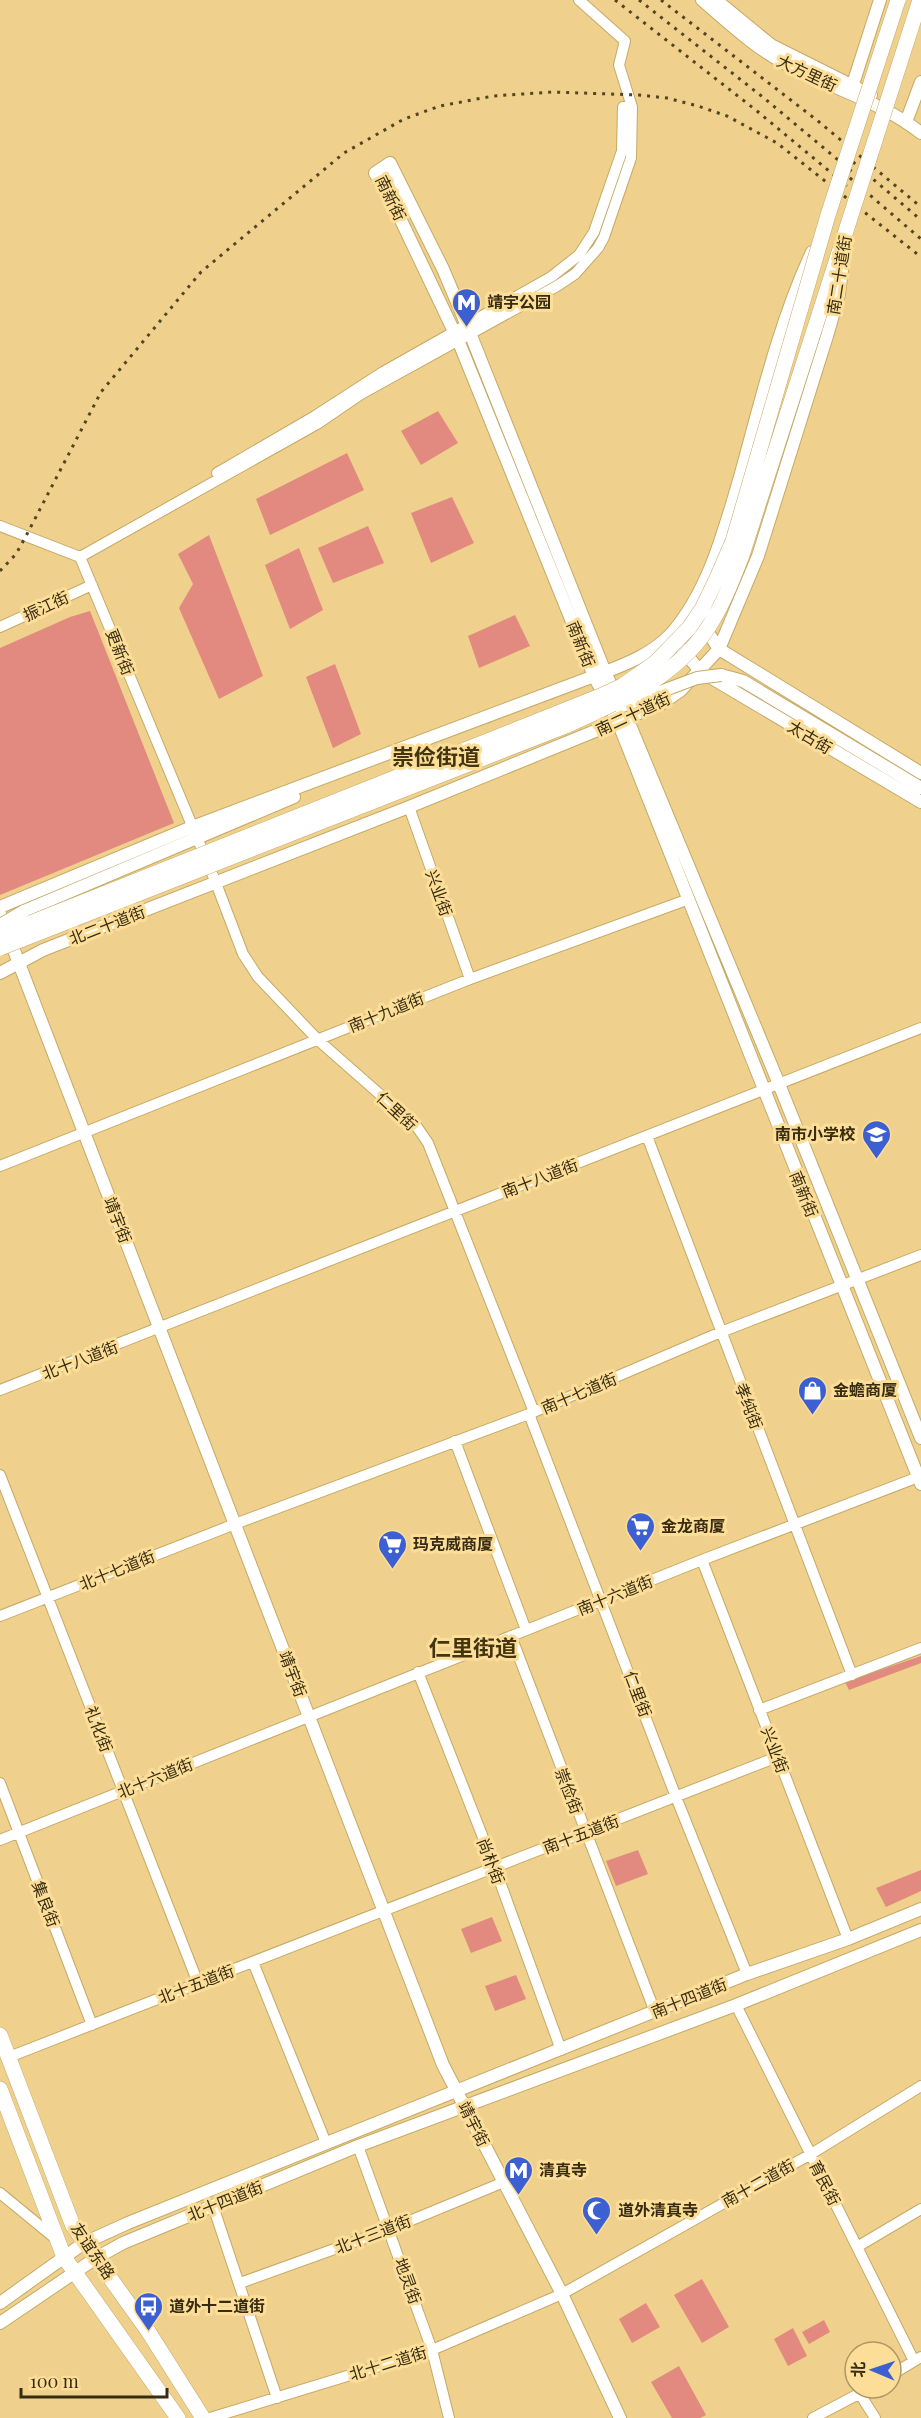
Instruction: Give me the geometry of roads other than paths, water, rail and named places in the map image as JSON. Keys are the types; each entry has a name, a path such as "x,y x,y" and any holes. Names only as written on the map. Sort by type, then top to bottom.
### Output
{"highway":[{"path":"0,935 544,720 622,686 656,663 689,628 702,609 733,541 828,215 898,0"},
{"path":"0,948 568,725 644,688 686,655 714,620 742,555 920,0"},
{"name":"友谊东路","path":"0,2035 73,2226 148,2331 203,2418"},
{"name":"友谊东路","path":"0,2090 64,2257 178,2418"}],"main road":[{"name":"大方里街","path":"702,0 764,52 804,73 921,125"},
{"name":"大方里街","path":"716,0 771,45 853,84 907,119 921,133"},
{"path":"853,84 880,0"},
{"path":"907,119 921,82"},
{"name":"南新街","path":"599,674 468,328 443,269 390,163 375,173 398,214 456,336 599,674 623,720 779,1084 921,1438"},
{"name":"南二十道街","path":"194,832 483,717 637,659 670,634 691,607 722,538 790,301 828,215"},
{"name":"南二十道街","path":"216,882 409,807 661,704 681,690 700,671 720,649 758,556 839,294 847,222"},
{"path":"691,607 720,649"},
{"path":"670,634 700,671"},
{"name":"太古街","path":"720,649 921,773"},
{"name":"太古街","path":"700,671 921,802"},
{"name":"太古街","path":"568,725 698,678 721,675 743,681 921,788"},
{"name":"南新街","path":"623,720 689,900 763,1091 920,1479"},
{"path":"0,907 194,832"},
{"path":"0,925 24,911 194,832"},
{"name":"北二十道街","path":"0,973 18,961 216,882"},
{"name":"靖宇街","path":"0,914 443,2065 562,2294 620,2418"},
{"name":"南十四道街","path":"458,2091 747,1974 848,1939 921,1909"},
{"name":"北十四道街","path":"0,2323 123,2242 358,2146 736,2004 921,1930"},
{"name":"北十四道街","path":"0,2303 84,2243 128,2223 458,2091"}],"street":[{"path":"0,526 76,556 315,416 383,372 574,274 598,248 604,237 631,158 632,107 619,65 625,41 579,0"},
{"name":"更新街","path":"76,556 92,585 216,882"},
{"name":"振江街","path":"0,627 92,585"},
{"name":"兴业街","path":"409,807 470,978"},
{"name":"仁里街","path":"216,882 243,954 258,977 318,1040 417,1126 428,1143 676,1797 747,1974"},
{"name":"南十九道街","path":"0,1166 470,978 689,900"},
{"name":"南十八道街","path":"159,1329 455,1210 921,1028"},
{"name":"孝纯街","path":"647,1136 852,1675"},
{"name":"南十七道街","path":"235,1524 532,1413 722,1332 842,1287 921,1254"},
{"name":"北十八道街","path":"0,1390 159,1329"},
{"path":"455,1441 526,1630"},
{"name":"礼化街","path":"0,1475 198,1983"},
{"name":"南十六道街","path":"309,1716 702,1560 920,1479"},
{"name":"北十七道街","path":"0,1616 235,1524"},
{"name":"兴业街","path":"702,1560 848,1939"},
{"name":"崇俭街","path":"511,1636 585,1833 656,2012"},
{"path":"759,1710 921,1648"},
{"name":"尚朴街","path":"418,1672 495,1868 561,2050"},
{"name":"北十六道街","path":"0,1840 309,1716"},
{"name":"南十五道街","path":"383,1910 585,1833 777,1756"},
{"name":"集良街","path":"0,1783 92,2025"},
{"name":"北十五道街","path":"9,2057 383,1910"},
{"path":"253,1962 326,2143"},
{"name":"育民街","path":"736,2004 857,2247 918,2359"},
{"name":"南十二道街","path":"562,2294 811,2154 921,2086"},
{"name":"地灵街","path":"358,2146 432,2350 449,2418"},
{"name":"北十三道街","path":"240,2283 390,2229 504,2182"},
{"path":"0,2193 57,2239"},
{"path":"213,2206 277,2398"},
{"path":"857,2247 921,2209"},
{"name":"北十二道街","path":"210,2418 432,2350 562,2294"},
{"path":"903,2368 918,2359"},
{"path":"813,2418 848,2400"},
{"path":"864,2400 875,2418"}],"railway":[{"path":"615,0 757,111 847,186"},
{"path":"639,0 764,98 856,175"},
{"path":"661,0 818,121 921,207"},
{"path":"0,571 16,554 101,392 201,272 344,153 404,119 440,106 493,96 553,92 639,95 667,98 698,106 727,116 777,143 921,257"},
{"path":"853,162 921,220"},
{"path":"843,172 921,239"}],"place":[{"name":"靖宇公园","path":"466,328"},
{"name":"南市小学校","path":"876,1160"},
{"name":"金蟾商厦","path":"812,1416"},
{"name":"金龙商厦","path":"640,1552"},
{"name":"玛克威商厦","path":"392,1570"},
{"name":"清真寺","path":"518,2196"},
{"name":"道外清真寺","path":"597,2236"},
{"name":"道外十二道街","path":"148,2332"}],"district":[{"name":"崇俭街道","path":"436,757"},
{"name":"仁里街道","path":"473,1648"}]}
